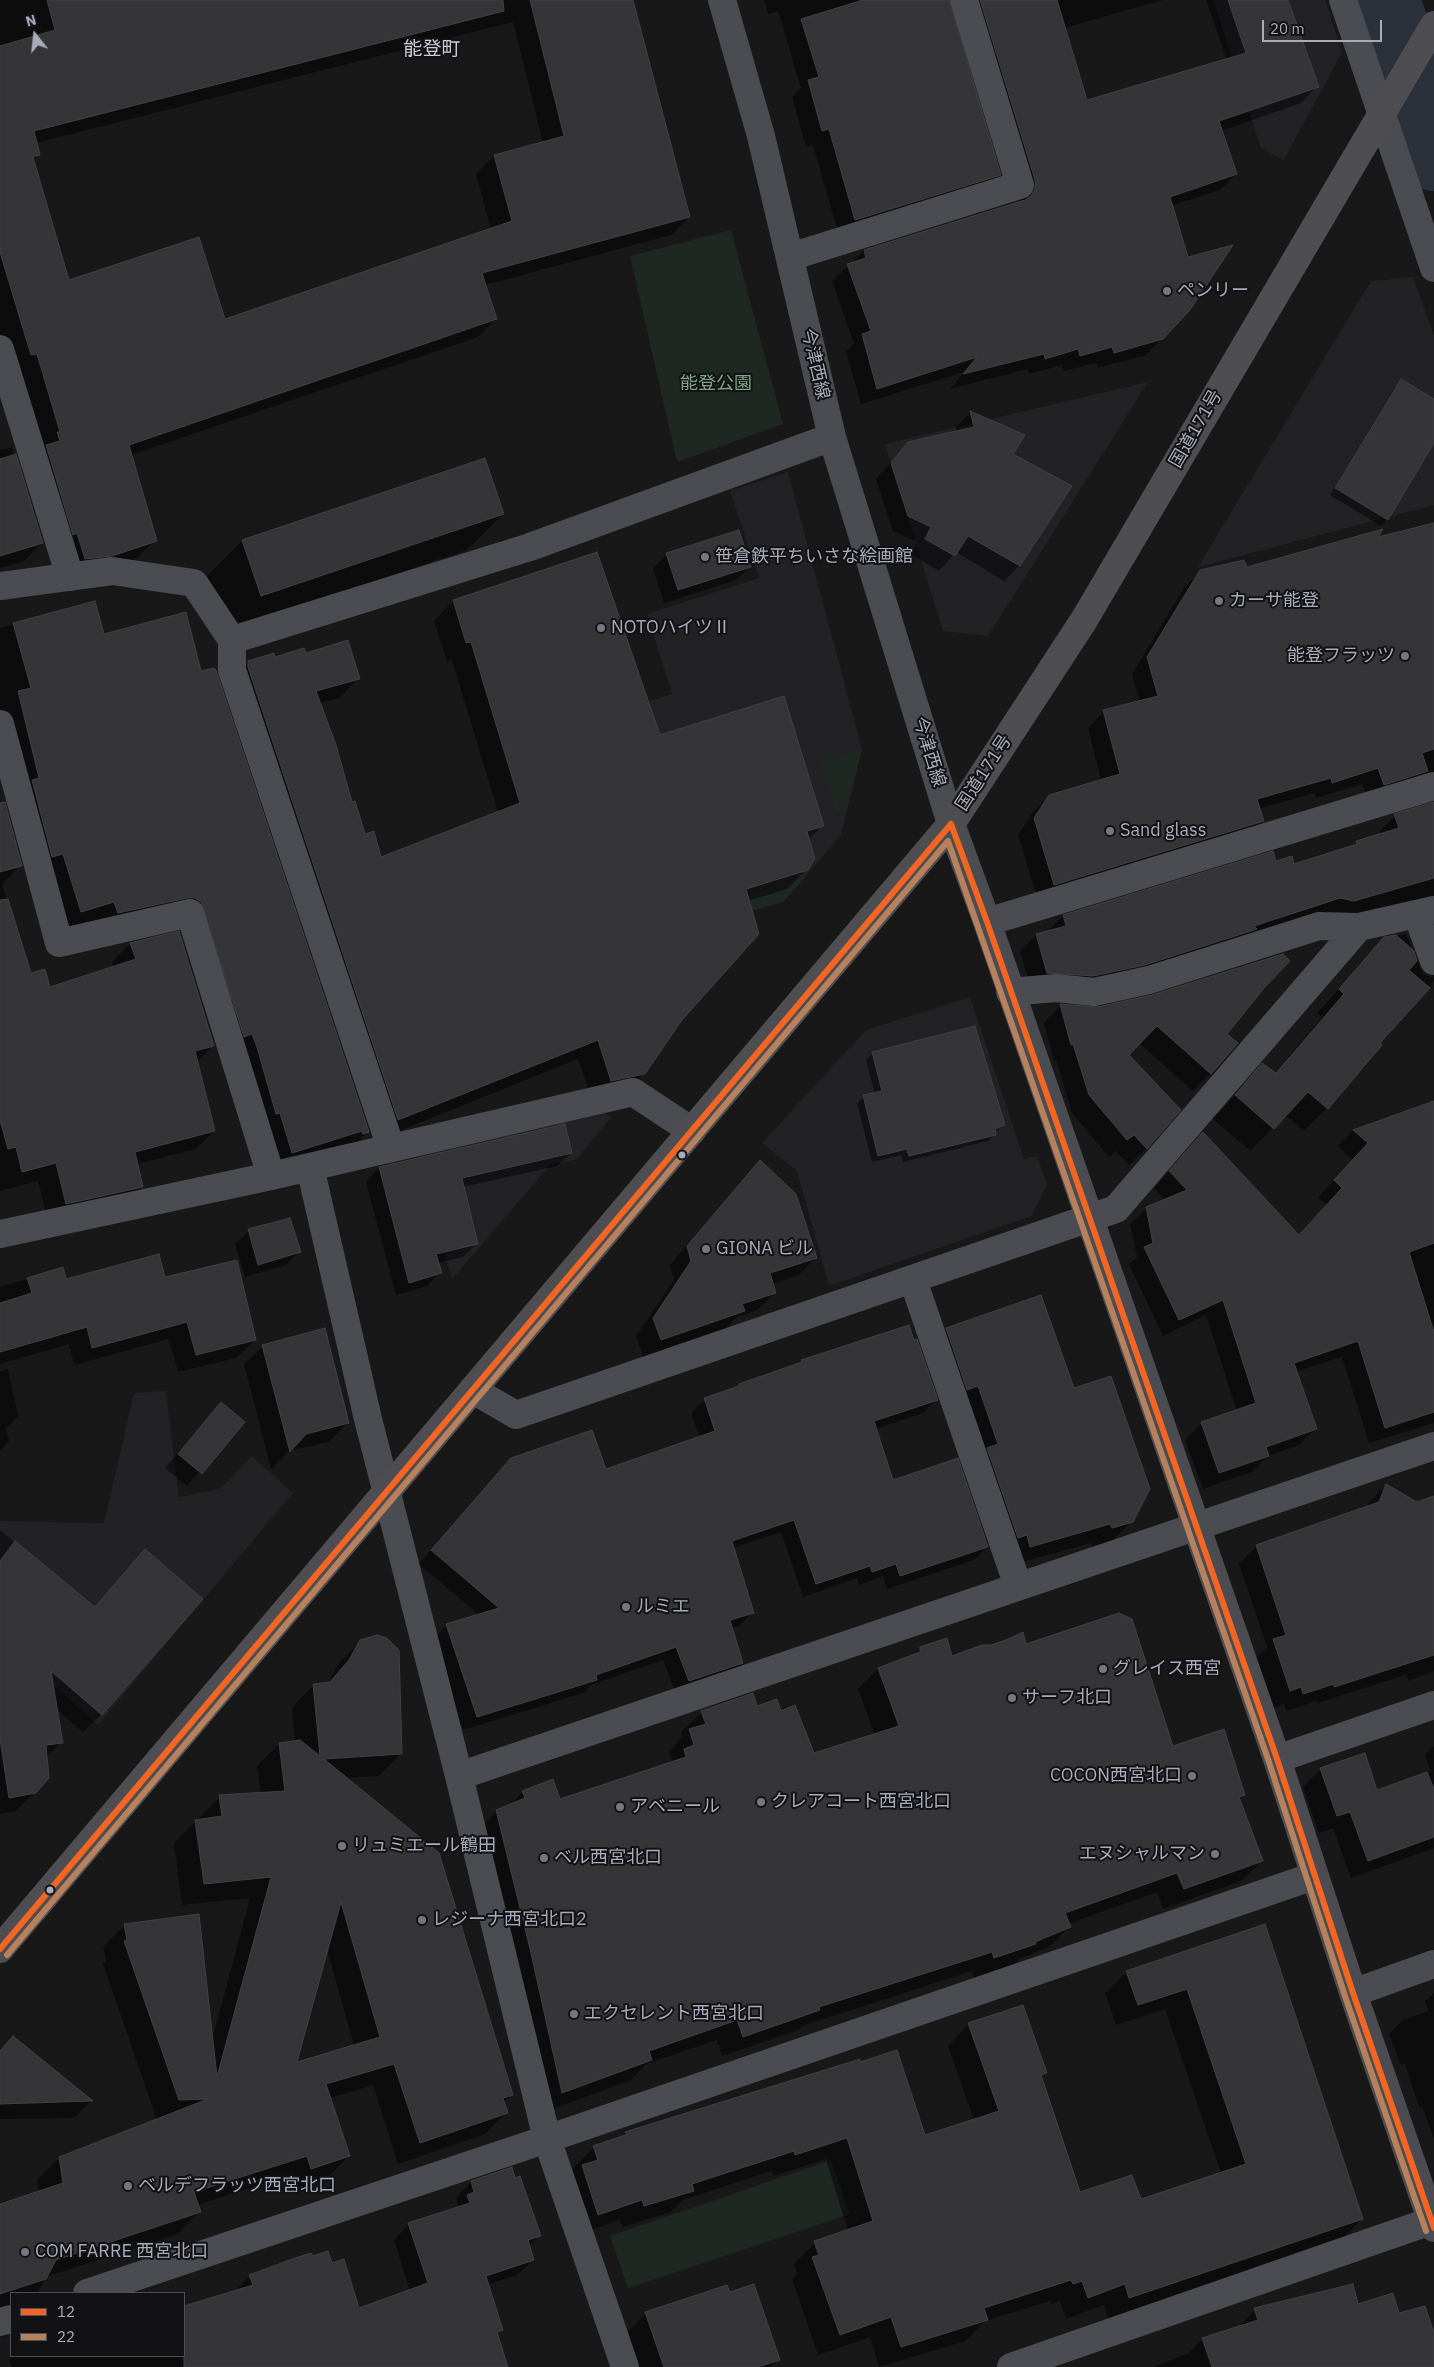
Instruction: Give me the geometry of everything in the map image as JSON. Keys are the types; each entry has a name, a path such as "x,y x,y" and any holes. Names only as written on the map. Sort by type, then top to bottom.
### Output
{"highway":[{"name":"国道171号","path":"0,1949 951,824 1084,620 1394,91 1429,38"}],"street":[{"name":"今津西線","path":"722,0 761,136 832,437 951,824 987,922 1277,1759 1353,1993 1433,2223"},
{"path":"790,257 1020,185 964,0"},
{"path":"1343,0 1434,268"},
{"path":"0,349 70,577"},
{"path":"232,640 530,547 832,437"},
{"path":"0,586 112,572 194,583 232,640 232,670 391,1148"},
{"path":"0,724 8,783 59,943 190,913 271,1176"},
{"path":"987,922 1434,786"},
{"path":"1010,992 1056,988 1094,992 1149,980 1319,926 1359,927 1426,912 1434,961"},
{"path":"473,1390 516,1416 1116,1209 1359,927"},
{"path":"0,1234 310,1168 633,1092 692,1131"},
{"path":"310,1168 368,1419 459,1776 547,2139 626,2367"},
{"path":"912,1280 1018,1586"},
{"path":"459,1776 1434,1446"},
{"path":"1277,1759 1434,1705"},
{"path":"90,2292 547,2139 1314,1876"},
{"path":"1353,1993 1434,1964"},
{"path":"1011,2367 1433,2223"}],"shaded area":[{"path":"1213,0 1325,0 1342,52 1284,160 1261,148"},
{"path":"1413,277 1434,336 1434,505 1198,567 1371,281"},
{"path":"1148,382 988,636 943,631 885,444"},
{"path":"788,472 862,749 841,835 783,902 673,933 601,716 672,694 647,614 759,578 730,491"},
{"path":"970,997 1024,1159 1037,1156 1047,1184 1031,1216 829,1286 797,1171 762,1143 866,1030"},
{"path":"602,1111 611,1117 576,1160 551,1164 452,1279 423,1182 417,1151"},
{"path":"166,1391 179,1497 220,1489 252,1456 293,1493 98,1725 0,1638 0,1521 104,1523 134,1393"}],"green space":[{"name":"能登公園","path":"731,230 783,424 677,462 630,256"},
{"path":"862,749 847,810 836,812 821,761"},
{"path":"805,877 783,902 673,933 668,918"},
{"path":"831,2160 850,2214 628,2288 610,2236"}],"building":[{"path":"47,0 503,0 504,11 34,131 40,155 33,157 69,280 199,237 225,319 512,221 494,155 564,136 530,0 633,0 690,217 482,273 497,319 129,445 157,541 112,556 85,559 77,533 73,535 46,445 60,441 57,432 60,432 37,354 31,355 0,252 0,46 55,30"},
{"path":"863,0 949,0 1001,175 855,220 829,129 822,131 808,80 819,77 801,19"},
{"path":"980,0 1057,0 1087,100 1246,53 1228,0 1288,0 1319,87 1219,121 1237,174 1170,197 1188,257 1233,245 1190,310 1163,339 1114,353 1112,347 1080,356 1078,349 1045,359 1044,354 963,374 977,357 877,389 862,334 871,331 847,264 866,258 864,250 1025,200 1031,196 1035,189 1035,180"},
{"path":"1401,379 1434,399 1434,443 1388,520 1335,488"},
{"path":"970,411 1025,435 1013,454 1072,486 1020,566 968,536 955,556 925,539 931,527 908,516 891,463 908,442 974,427"},
{"path":"16,454 43,543 0,556 0,459"},
{"path":"485,458 504,514 261,596 242,540"},
{"path":"1434,523 1434,749 1422,753 1428,771 1384,785 1378,768 1332,783 1331,778 1257,799 1264,821 1054,885 1034,818 1049,795 1120,774 1103,710 1158,696 1147,657 1200,570 1244,560 1247,567 1383,529 1378,537"},
{"path":"739,530 751,567 678,590 666,553"},
{"path":"597,552 660,735 784,696 824,826 807,831 815,859 808,870 746,889 759,934 682,1020 645,1074 611,1081 598,1040 398,1120 248,667 248,661 274,653 275,657 304,648 306,653 348,640 360,679 316,691 336,745 352,802 355,801 365,834 374,831 381,857 520,803 471,642 466,643 453,600"},
{"path":"95,601 104,634 186,612 201,671 214,668 216,670 369,1132 363,1134 362,1131 292,1153 280,1113 276,1114 252,1034 244,1037 201,902 195,898 187,898 118,913 114,902 81,912 63,854 52,857 32,780 39,778 18,691 31,688 13,623"},
{"path":"5,802 22,866 0,872 0,803"},
{"path":"1434,802 1434,878 1354,901 1340,898 1254,926 1257,929 1145,965 1093,976 1047,973 1036,934 1066,926 1063,915 1273,851 1276,861 1292,856 1294,864 1357,844 1356,841 1399,828 1394,814"},
{"path":"8,899 31,973 45,969 50,987 136,959 130,943 179,931 214,1046 195,1051 215,1131 135,1152 143,1187 66,1204 56,1163 22,1172 16,1147 8,1149 0,1120 0,900"},
{"path":"1396,935 1414,951 1417,961 1409,970 1430,988 1380,1043 1382,1045 1328,1109 1308,1092 1274,1129 1235,1095 1262,1063 1276,1073 1344,994 1339,989 1384,937"},
{"path":"1283,954 1290,961 1265,987 1227,1034 1238,1043 1211,1074 1157,1026 1129,1055 1181,1110 1147,1149 1134,1135 1127,1140 1089,1095 1073,1044 1071,1045 1060,1004 1097,1007 1152,995"},
{"path":"975,1026 1005,1125 995,1129 996,1135 909,1156 907,1149 878,1156 863,1095 882,1091 872,1052"},
{"path":"1434,1101 1434,1243 1409,1252 1434,1332 1434,1412 1385,1428 1358,1341 1294,1363 1317,1429 1266,1447 1269,1456 1219,1473 1201,1422 1256,1403 1223,1300 1179,1320 1144,1247 1153,1243 1146,1207 1187,1190 1169,1171 1203,1132 1299,1235 1342,1188 1334,1180 1368,1143 1353,1130"},
{"path":"565,1124 572,1153 462,1178 478,1244 436,1254 442,1273 409,1283 379,1167"},
{"path":"760,1160 796,1194 817,1258 770,1273 776,1293 742,1304 745,1311 661,1340 653,1318 691,1261 687,1246"},
{"path":"290,1218 301,1252 258,1265 248,1229"},
{"path":"159,1254 165,1277 237,1260 256,1340 196,1355 187,1322 92,1348 87,1327 0,1352 0,1303 32,1293 27,1278 63,1267 66,1279"},
{"path":"1041,1295 1074,1388 1111,1376 1150,1489 1133,1522 1112,1528 1110,1524 1030,1547 1027,1535 1018,1538 987,1448 998,1444 978,1386 967,1390 946,1328"},
{"path":"909,1325 914,1340 917,1339 938,1400 874,1421 893,1480 958,1458 988,1547 900,1576 896,1564 872,1572 870,1566 816,1584 794,1520 732,1541 754,1613 730,1620 743,1663 689,1681 676,1647 596,1675 597,1680 477,1717 446,1624 499,1608 431,1550 511,1458 592,1430 606,1469 715,1431 704,1398 802,1362 801,1360"},
{"path":"325,1328 349,1423 306,1434 290,1452 262,1345"},
{"path":"221,1402 245,1422 202,1474 178,1454"},
{"path":"1386,1484 1417,1502 1434,1496 1434,1655 1334,1687 1334,1684 1303,1694 1301,1687 1290,1691 1273,1639 1286,1635 1256,1545 1379,1502"},
{"path":"15,1541 95,1607 145,1549 203,1599 102,1715 51,1671 63,1743 46,1745 49,1778 36,1793 9,1798 0,1739 0,1561"},
{"path":"1119,1613 1132,1619 1173,1746 1224,1729 1245,1795 1239,1797 1263,1861 1184,1889 1177,1873 1065,1913 1071,1927 1035,1942 1036,1944 994,1958 992,1952 819,2007 820,2010 743,2037 737,2020 649,2051 652,2060 562,2093 531,1953 496,1810 525,1798 522,1791 553,1779 560,1799 686,1757 684,1749 694,1745 689,1729 706,1724 701,1711 753,1693 757,1706 777,1699 781,1711 795,1705 814,1753 899,1726 878,1668 920,1652 920,1647 947,1638 952,1656 982,1645 991,1645 1006,1640 1023,1632 1026,1644"},
{"path":"377,1635 387,1638 399,1650 402,1754 324,1759 439,1853 513,2095 503,2098 508,2113 420,2143 394,2064 326,2084 350,2156 311,2169 307,2156 194,2192 201,2212 56,2260 46,2279 0,2294 0,2204 63,2183 59,2157 208,2099 179,2100 124,1941 127,1940 124,1924 199,1914 217,2077 271,1877 204,1884 195,1820 222,1816 219,1795 285,1791 279,1743 300,1740 320,1756 313,1684 330,1682 349,1660 360,1640","holes":["341,1902 380,2037 297,2062"]},
{"path":"1365,1753 1377,1790 1427,1772 1434,1789 1434,1837 1368,1861 1350,1812 1337,1816 1320,1768"},
{"path":"1265,1924 1363,2219 1129,2298 1125,2284 1088,2298 1082,2281 1073,2284 1071,2280 984,2308 988,2320 901,2347 891,2317 840,2335 812,2257 819,2255 814,2241 873,2221 847,2138 795,2155 794,2151 692,2184 694,2191 644,2206 642,2200 598,2215 582,2165 598,2160 593,2146 628,2134 625,2132 860,2059 860,2062 897,2050 925,2135 999,2111 968,2023 1023,2005 1047,2073 1041,2075 1080,2192 1132,2175 1141,2199 1246,2164 1187,1989 1138,2005 1126,1971"},
{"path":"13,2036 93,2101 0,2104 0,2051"},
{"path":"512,2167 515,2178 520,2176 541,2236 528,2240 534,2260 486,2276 503,2330 497,2332 508,2367 184,2367 185,2306 253,2285 249,2275 295,2258 311,2253 313,2256 328,2251 332,2263 344,2259 359,2308 428,2283 408,2223 470,2203 467,2195 474,2192 471,2181"},
{"path":"754,2284 780,2360 758,2367 664,2367 645,2312 727,2285 730,2292"},
{"path":"1353,2284 1358,2304 1393,2293 1399,2313 1425,2306 1434,2333 1434,2367 1212,2367 1202,2338 1258,2320 1254,2308"}],"waterway":[{"path":"1384,0 1434,155"}],"transit line":[{"name":"12","path":"0,1949 951,824 987,922 1277,1759 1353,1993 1434,2228"},
{"name":"22","path":"7,1955 948,841 1269,1762 1345,1996 1426,2231"}],"place":[{"name":"ペンリー","path":"1167,291"},
{"name":"笹倉鉄平ちいさな絵画館","path":"705,557"},
{"name":"カーサ能登","path":"1219,601"},
{"name":"NOTOハイツⅡ","path":"601,628"},
{"name":"能登フラッツ","path":"1405,656"},
{"name":"Sand glass","path":"1110,831"},
{"name":"GIONA ビル","path":"706,1249"},
{"name":"ルミエ","path":"626,1607"},
{"name":"グレイス西宮","path":"1103,1669"},
{"name":"サーフ北口","path":"1012,1698"},
{"name":"COCON西宮北口","path":"1192,1776"},
{"name":"クレアコート西宮北口","path":"761,1802"},
{"name":"アベニール","path":"620,1807"},
{"name":"リュミエール鶴田","path":"342,1846"},
{"name":"エヌシャルマン","path":"1215,1854"},
{"name":"ベル西宮北口","path":"544,1858"},
{"name":"レジーナ西宮北口2","path":"422,1920"},
{"name":"エクセレント西宮北口","path":"574,2014"},
{"name":"ベルデフラッツ西宮北口","path":"128,2186"},
{"name":"COM FARRE 西宮北口","path":"25,2252"}],"district":[{"name":"能登町","path":"432,50"}]}
